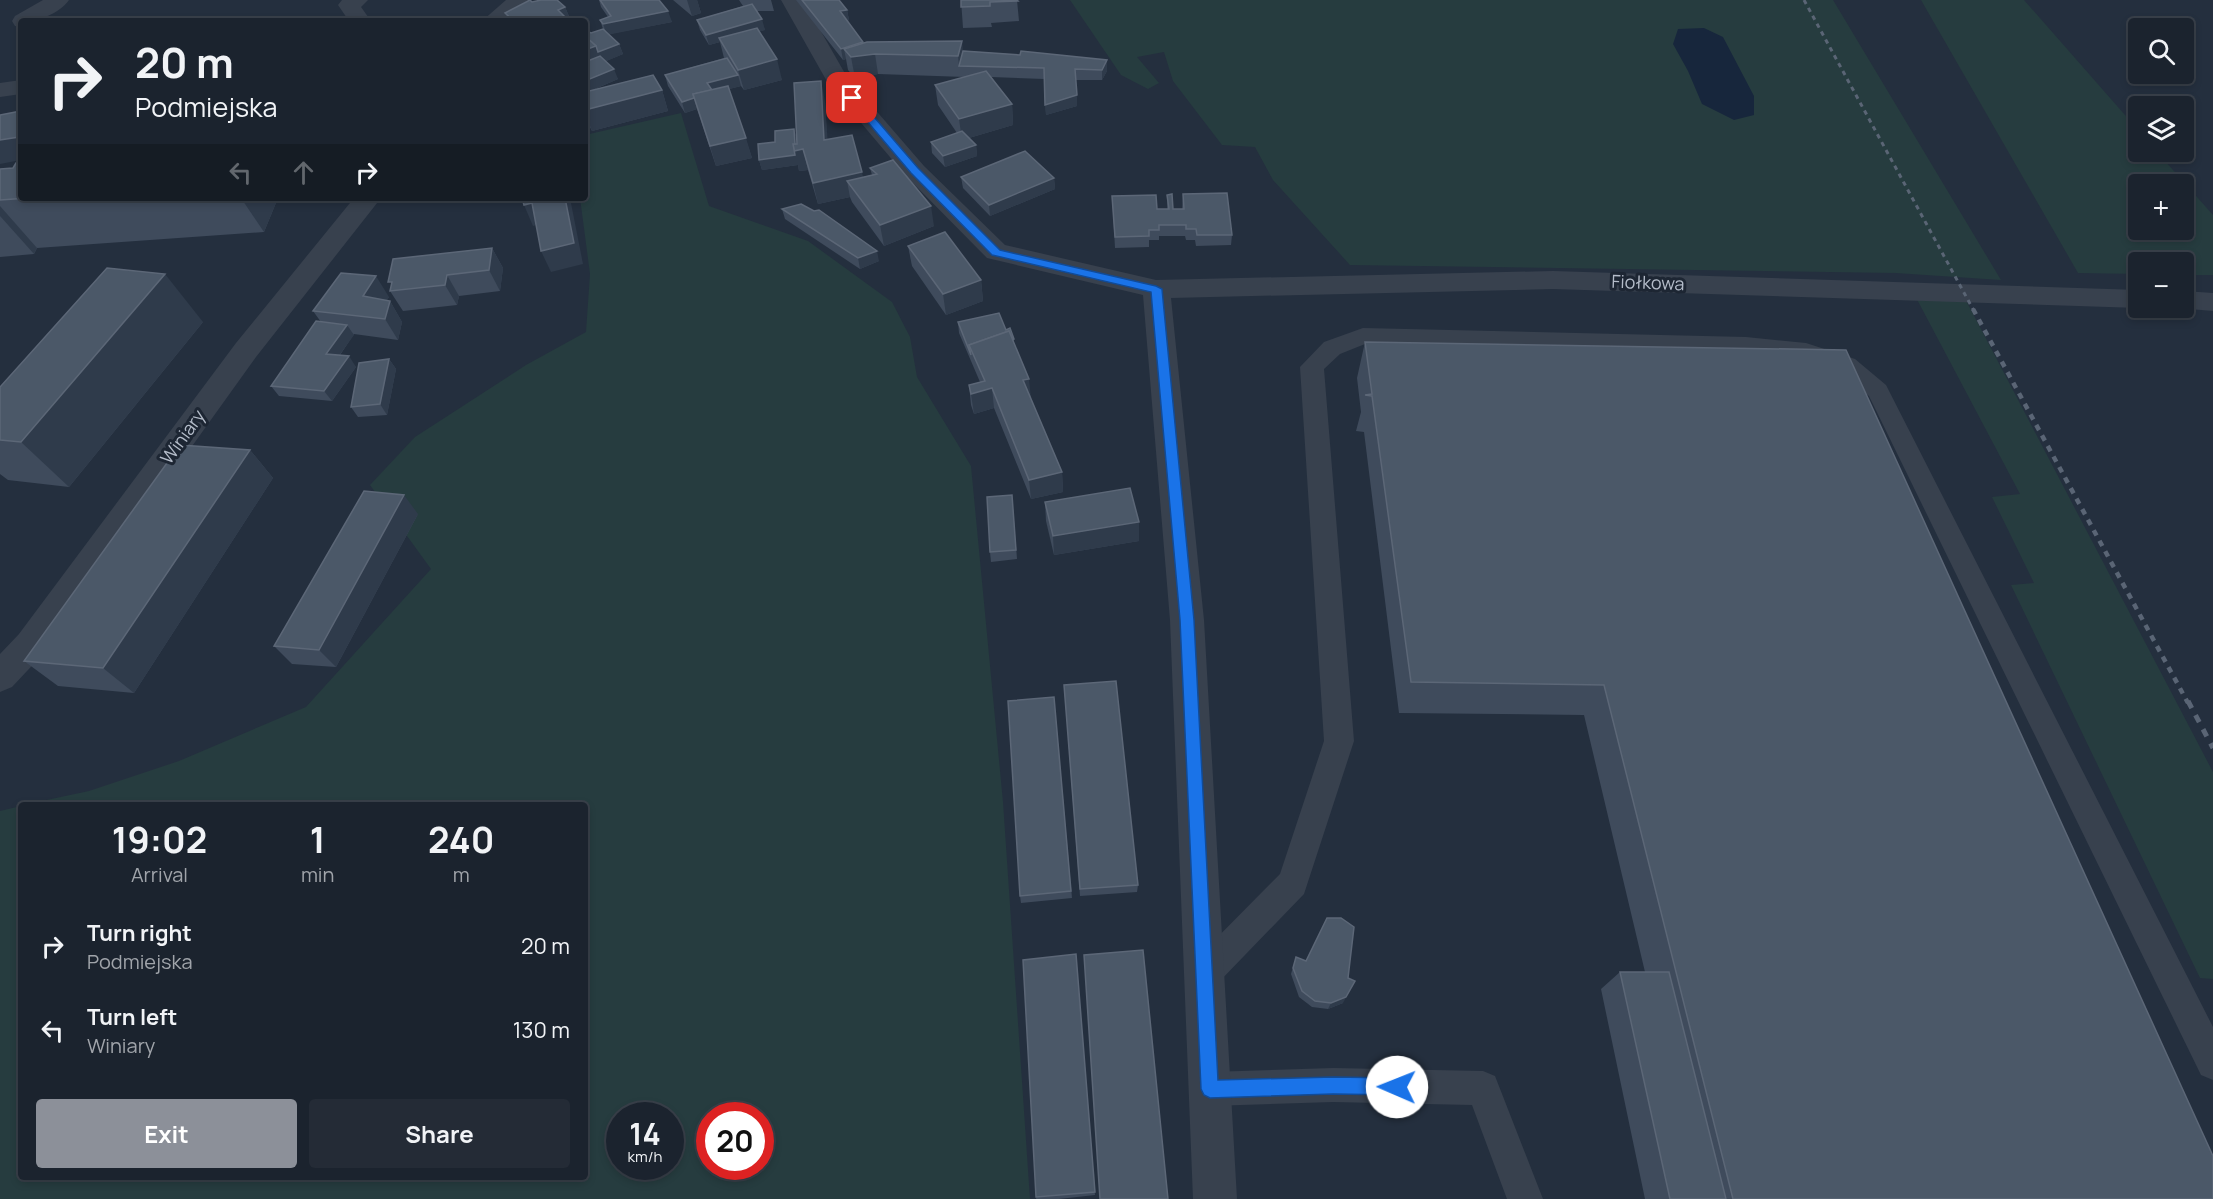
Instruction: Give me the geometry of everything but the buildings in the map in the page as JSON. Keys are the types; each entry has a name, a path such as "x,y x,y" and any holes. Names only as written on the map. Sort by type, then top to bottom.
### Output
{"street":[{"path":"29,18 58,0"},
{"path":"357,0 350,5 358,18"},
{"path":"497,18 520,0"},
{"path":"792,0 837,80 915,171 996,252 1156,289 1187,620 1215,1199"},
{"path":"0,29 18,23"},
{"path":"0,90 18,87"},
{"path":"0,107 18,104"},
{"name":"Winiary","path":"0,677 32,644 246,350 366,201"},
{"name":"Fiołkowa","path":"1156,289 1553,280 2128,299"},
{"path":"2194,301 2213,302"}],"lane":[{"path":"1205,973 1293,883 1339,741 1312,367 1332,348 1363,336 1770,347 1806,351 1847,365 1878,391 2213,1063"},
{"path":"1210,1089 1333,1085 1483,1088 1526,1199"}],"green space":[{"path":"1070,0 1833,0 2001,280 1896,273 1350,265 1273,180 1255,147 1222,145 1173,81 1164,52 1137,57 1159,83 1148,89 1121,75"},
{"path":"1921,0 2024,0 2128,118 2128,162 2166,162 2177,174 2128,174 2128,240 2194,240 2194,194 2213,215 2213,275 2194,275 2194,252 2128,252 2128,274 2078,273"},
{"path":"681,113 709,206 808,241 892,302 910,337 917,377 971,466 1003,802 1030,1199 0,1199 0,811 18,807 18,1180 588,1180 588,802 37,802 89,791 179,761 306,707 431,569 370,485 415,437 526,365 586,332 590,274 580,201 588,201 588,134"},
{"path":"1912,290 1961,291 2213,772 2213,979 2200,978 2011,585 2034,583 1992,497 2020,494"}],"water":[{"path":"1704,28 1723,37 1754,96 1754,115 1734,120 1702,104 1673,44 1678,29"}],"railway":[{"path":"1804,0 1974,311"},
{"path":"1973,309 2188,703"},
{"path":"2188,701 2213,748"}],"route":[{"path":"852,98 915,171 996,252 1156,289 1187,620 1210,1089 1333,1085 1397,1087"}]}
